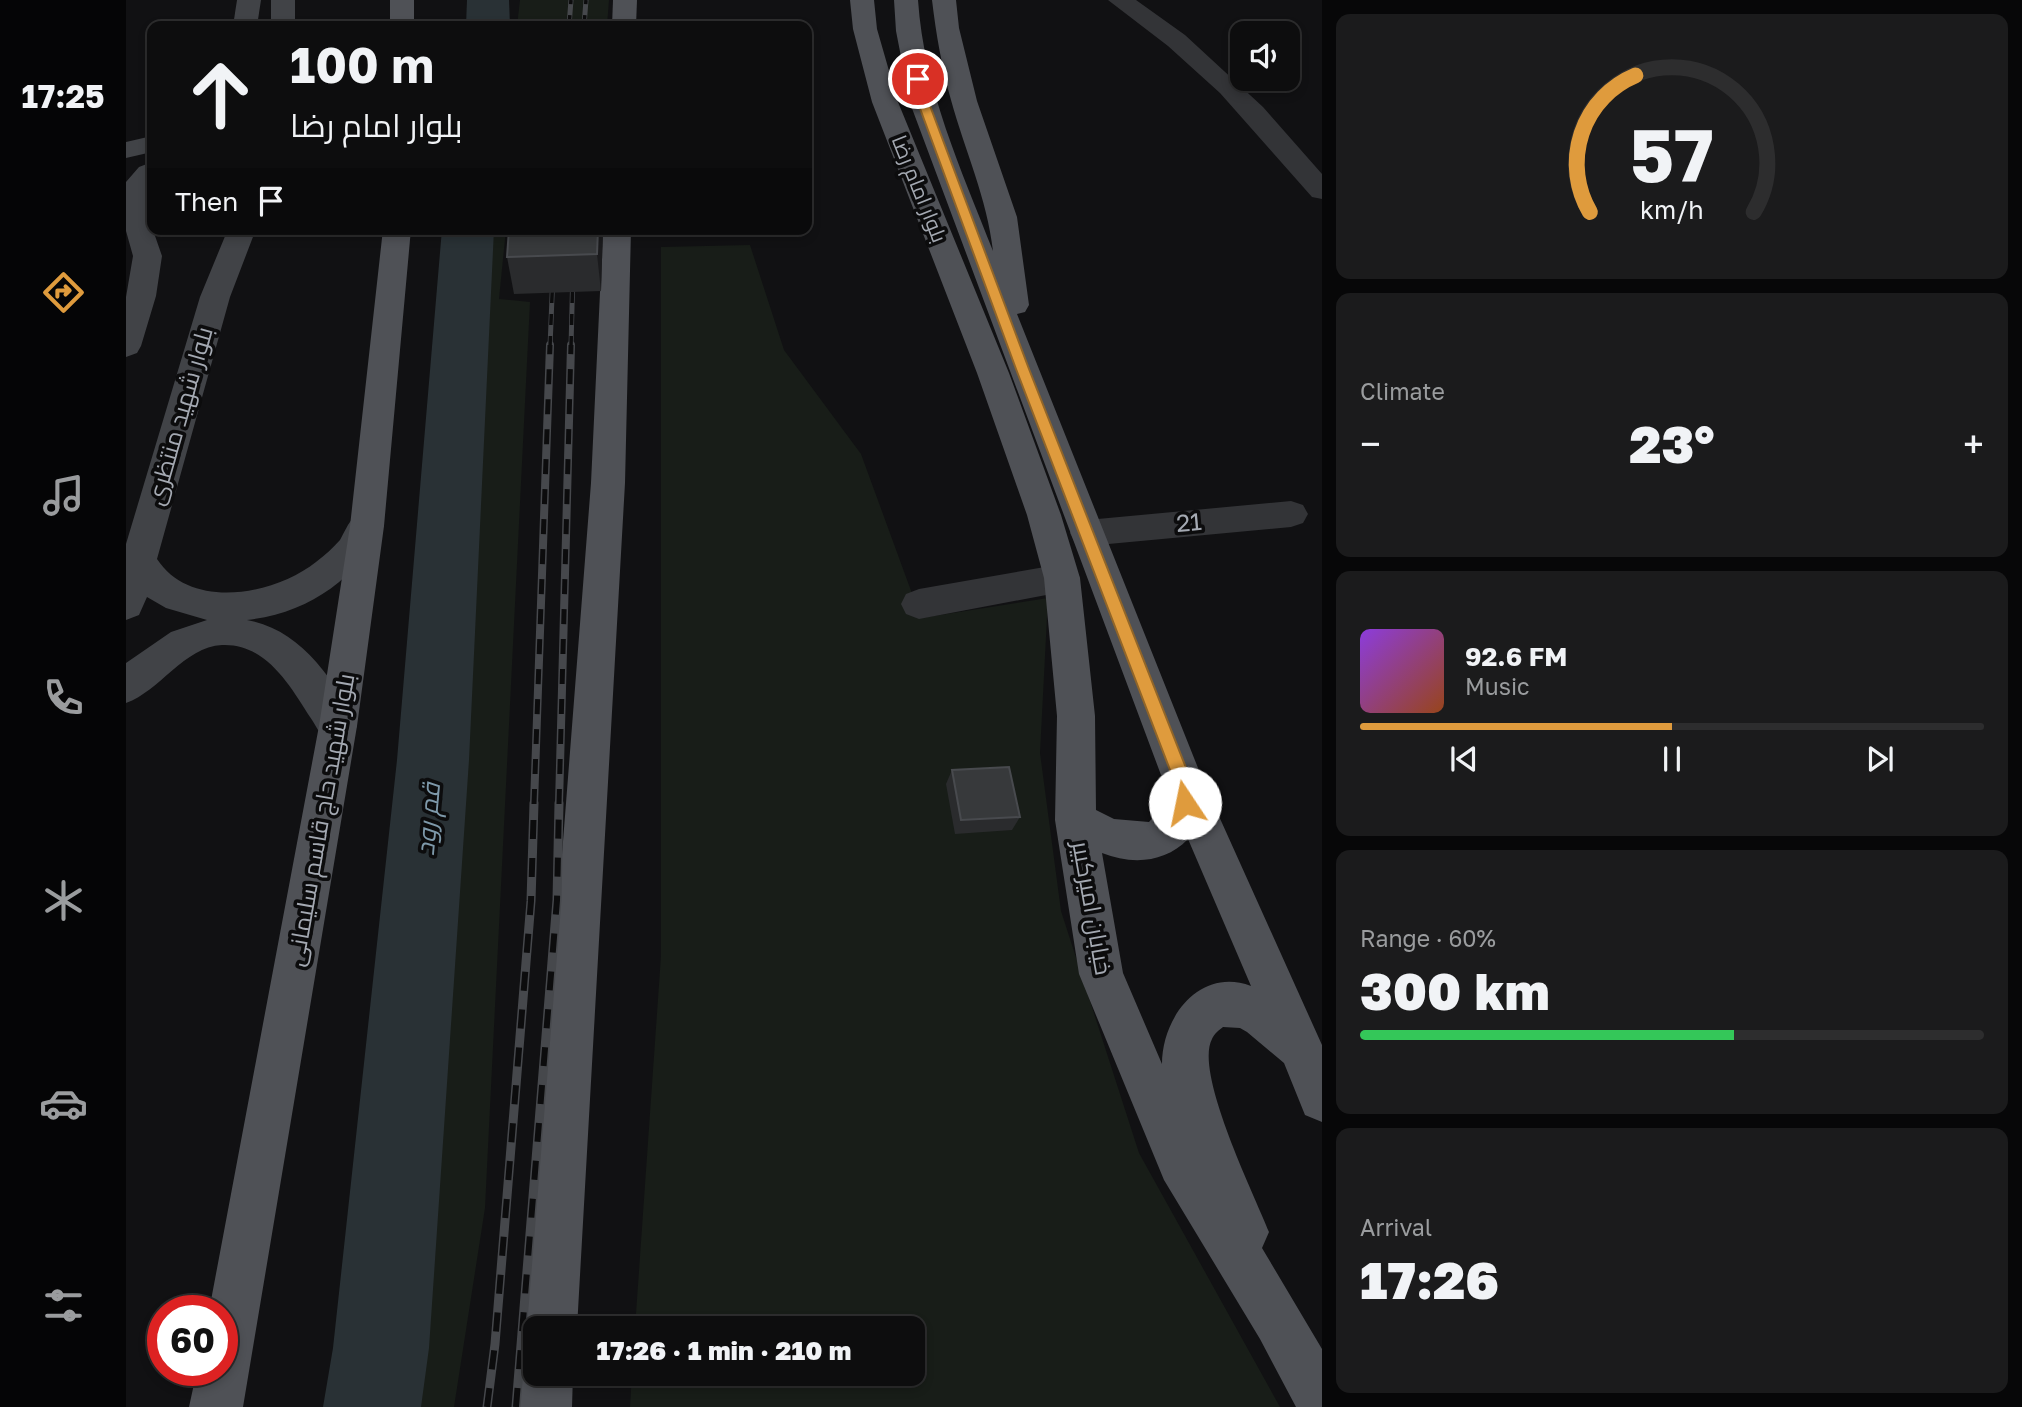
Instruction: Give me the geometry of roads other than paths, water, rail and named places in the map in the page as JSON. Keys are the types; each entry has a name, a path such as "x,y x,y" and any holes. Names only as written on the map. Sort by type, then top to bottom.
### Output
{"main road":[{"path":"246,21 249,0"},
{"path":"283,0 283,21"},
{"path":"402,0 402,21"},
{"path":"624,21 625,0"},
{"path":"852,0 865,29"},
{"name":"بلوار امام رضا","path":"862,0 865,29 884,102 1008,371"},
{"name":"بلوار امام رضا","path":"906,0 908,31 923,103 1008,371"},
{"path":"944,0 947,28 964,101 1003,217 1008,371 1087,533 1184,783 1314,1077"},
{"path":"126,151 147,145"},
{"path":"126,151 147,153"},
{"path":"126,346 140,304 147,248 129,214 131,200 138,184 147,175"},
{"name":"بلوار شهید منتظری","path":"126,605 215,297 240,235"},
{"name":"بلوار شهید حاج قاسم سلیمانی","path":"216,1407 242,1275 338,726 367,526 396,235"},
{"path":"552,1316 608,483 617,235"},
{"name":"خیابان امیرکبیر","path":"1008,371 1062,578 1076,716 1076,820 1101,974 1181,1163 1278,1321 1322,1402"},
{"path":"138,559 155,584 187,601 228,607 272,601 313,583 346,557 367,526"},
{"path":"126,687 144,670 184,643 222,630 233,632 264,638 297,665 338,726"},
{"path":"1076,820 1096,835 1120,843 1143,843 1164,835 1178,822 1185,803 1184,783"},
{"path":"1278,1321 1187,1083 1185,1054 1192,1027 1205,1010 1224,1004 1252,1010 1278,1026 1314,1077"},
{"path":"545,1407 546,1386"}],"street":[{"path":"1121,0 1162,27 1265,124 1322,191"},
{"name":"21","path":"1087,533 1291,514"},
{"path":"919,604 1062,578"}],"waterway":[{"name":"قم رود","path":"488,0 488,21"},
{"name":"قم رود","path":"372,1407 381,1348 433,760 468,235"}],"railway":[{"path":"569,21 571,0"},
{"path":"584,21 586,0"},
{"path":"571,347 574,235"},
{"path":"550,347 553,272"},
{"path":"534,804 550,345"},
{"path":"559,804 571,345"},
{"path":"487,1407 495,1344 531,901 534,803"},
{"path":"516,1407 557,900 559,803"}]}
